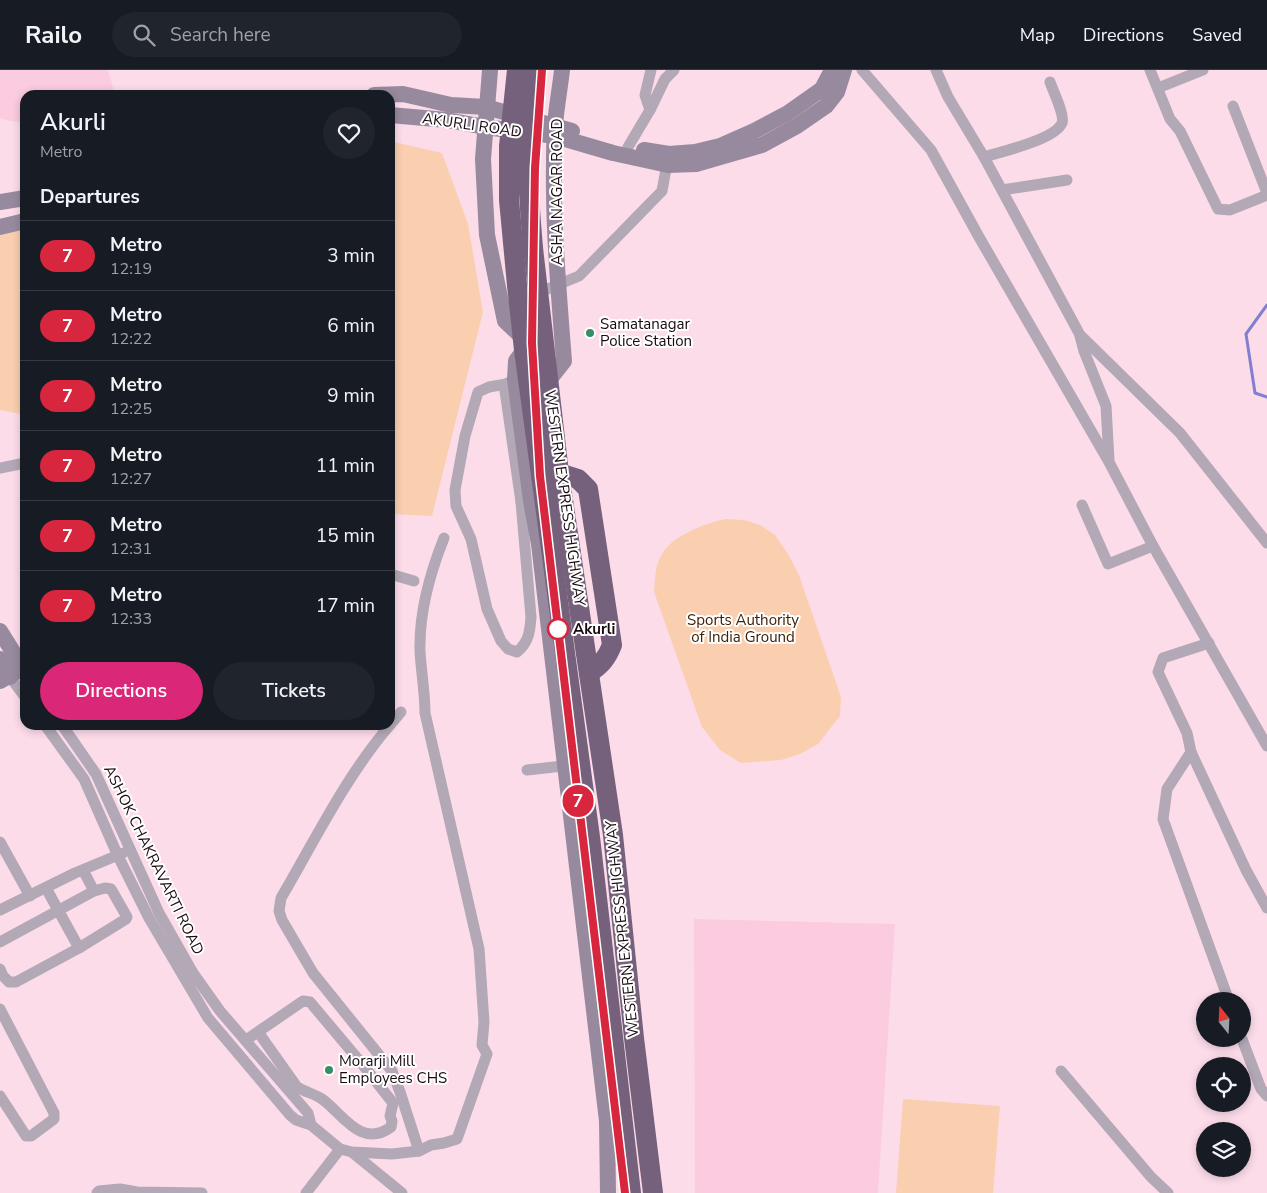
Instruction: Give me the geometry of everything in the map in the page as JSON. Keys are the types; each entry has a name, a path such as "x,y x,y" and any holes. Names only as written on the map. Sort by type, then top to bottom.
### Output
{"highway":[{"name":"WESTERN EXPRESS HIGHWAY","path":"517,70 509,146 509,200 523,343 516,380 578,807 631,1193"},
{"name":"WESTERN EXPRESS HIGHWAY","path":"535,70 527,124 527,176 532,248 560,473 613,835 634,1038 653,1193"},
{"path":"560,473 578,479 588,489 612,645 602,665 589,673"},
{"path":"572,558 598,555"}],"street":[{"path":"490,70 483,159 488,244 505,320 523,343"},
{"name":"ASHA NAGAR ROAD","path":"549,380 564,361 554,197 555,131 562,70"},
{"path":"650,110 645,95 651,70"},
{"path":"628,147 650,110 665,79 674,70"},
{"name":"AKURLI ROAD","path":"395,115 446,120 485,127 555,131 628,147 668,159 720,146 754,131 788,112 822,89 832,70"},
{"name":"AKURLI ROAD","path":"395,94 403,94 451,105 486,107 614,154 668,159 696,164 762,145 796,126 826,106 837,92 844,70"},
{"path":"862,70 930,150 1110,462 1153,546 1267,746"},
{"path":"936,70 948,97 984,156 1080,335 1106,406 1110,462"},
{"path":"1150,70 1170,119 1180,131 1218,209 1230,210 1267,194 1233,106"},
{"path":"1158,88 1202,70"},
{"path":"984,156 1025,146 1056,130 1062,123 1063,115 1050,82"},
{"path":"538,293 579,276 662,191 668,159"},
{"path":"1002,190 1067,180"},
{"path":"0,202 20,199"},
{"path":"0,227 20,223"},
{"path":"1080,335 1180,433 1267,544"},
{"path":"516,380 526,502 531,617 529,635 523,647 517,652 508,649 501,641 487,609 471,539 456,506 455,490 465,436 478,392 489,386 516,380"},
{"path":"0,468 20,464"},
{"path":"526,502 539,544 572,765 527,770"},
{"path":"1082,505 1108,564 1153,546"},
{"path":"306,1193 346,1151 392,1154 419,1151 431,1145 457,1139 487,1054 482,1045 484,1022 479,949 425,712 420,651 421,626 430,576 444,538"},
{"path":"395,575 414,581"},
{"path":"0,631 10,668 20,688"},
{"path":"1209,643 1163,658 1158,672 1187,733 1191,752 1246,870 1267,908"},
{"path":"395,719 401,712"},
{"name":"ASHOK CHAKRAVARTI ROAD","path":"49,730 84,780 118,856 149,918 208,1018 290,1115 296,1120 311,1125 402,1193"},
{"name":"ASHOK CHAKRAVARTI ROAD","path":"65,730 96,774 159,913 192,973 220,1011 308,1113 311,1125"},
{"path":"386,730 360,764 340,797 281,898 279,911 282,920 313,973 392,1071 419,1151"},
{"path":"1191,752 1168,789 1162,819 1226,992"},
{"path":"0,842 30,896"},
{"path":"0,910 82,870 131,850"},
{"path":"585,864 607,1122 608,1193"},
{"path":"82,870 94,892"},
{"path":"46,888 79,948"},
{"path":"0,942 58,910 106,888 111,889 126,917 126,919 79,948 16,982 9,982 3,976 0,969"},
{"path":"246,1040 302,1001 310,1002 393,1103 390,1116 392,1120 391,1127 384,1132 374,1135 357,1131 320,1097 297,1088 258,1032"},
{"path":"0,1008 54,1113 54,1119 31,1136 26,1136 0,1096"},
{"path":"208,1018 220,1011"},
{"path":"1245,1048 1261,1089 1267,1096"},
{"path":"256,1074 268,1066"},
{"path":"1061,1071 1151,1177 1168,1193"},
{"path":"290,1115 316,1096"},
{"path":"97,1193 120,1189 137,1192 202,1193"}],"shaded area":[{"path":"0,70 108,70 114,90 20,90 20,122 0,118"},
{"path":"694,919 895,924 878,1193 695,1193"}],"green space":[{"path":"395,142 442,153 468,224 483,312 432,516 395,514"},
{"path":"20,227 20,414 0,410 0,232"},
{"name":"Sports Authority of India Ground","path":"726,519 744,520 760,525 775,535 788,554 799,575 841,697 840,716 818,744 800,754 781,760 741,763 720,750 702,727 654,592 658,562 667,547 691,531 709,523"},
{"path":"903,1099 1000,1106 993,1193 896,1193"}],"waterway":[{"path":"1267,305 1246,334 1255,393 1267,397"}],"railway":[{"path":"542,70 535,168 532,343 541,476 625,1193"}],"metro line":[{"name":"7","path":"542,70 535,168 532,343 540,476 625,1193"}],"place":[{"name":"Samatanagar Police Station","path":"590,333"},
{"name":"Akurli","path":"558,629"},
{"name":"Morarji Mill Employees CHS","path":"329,1070"}]}
